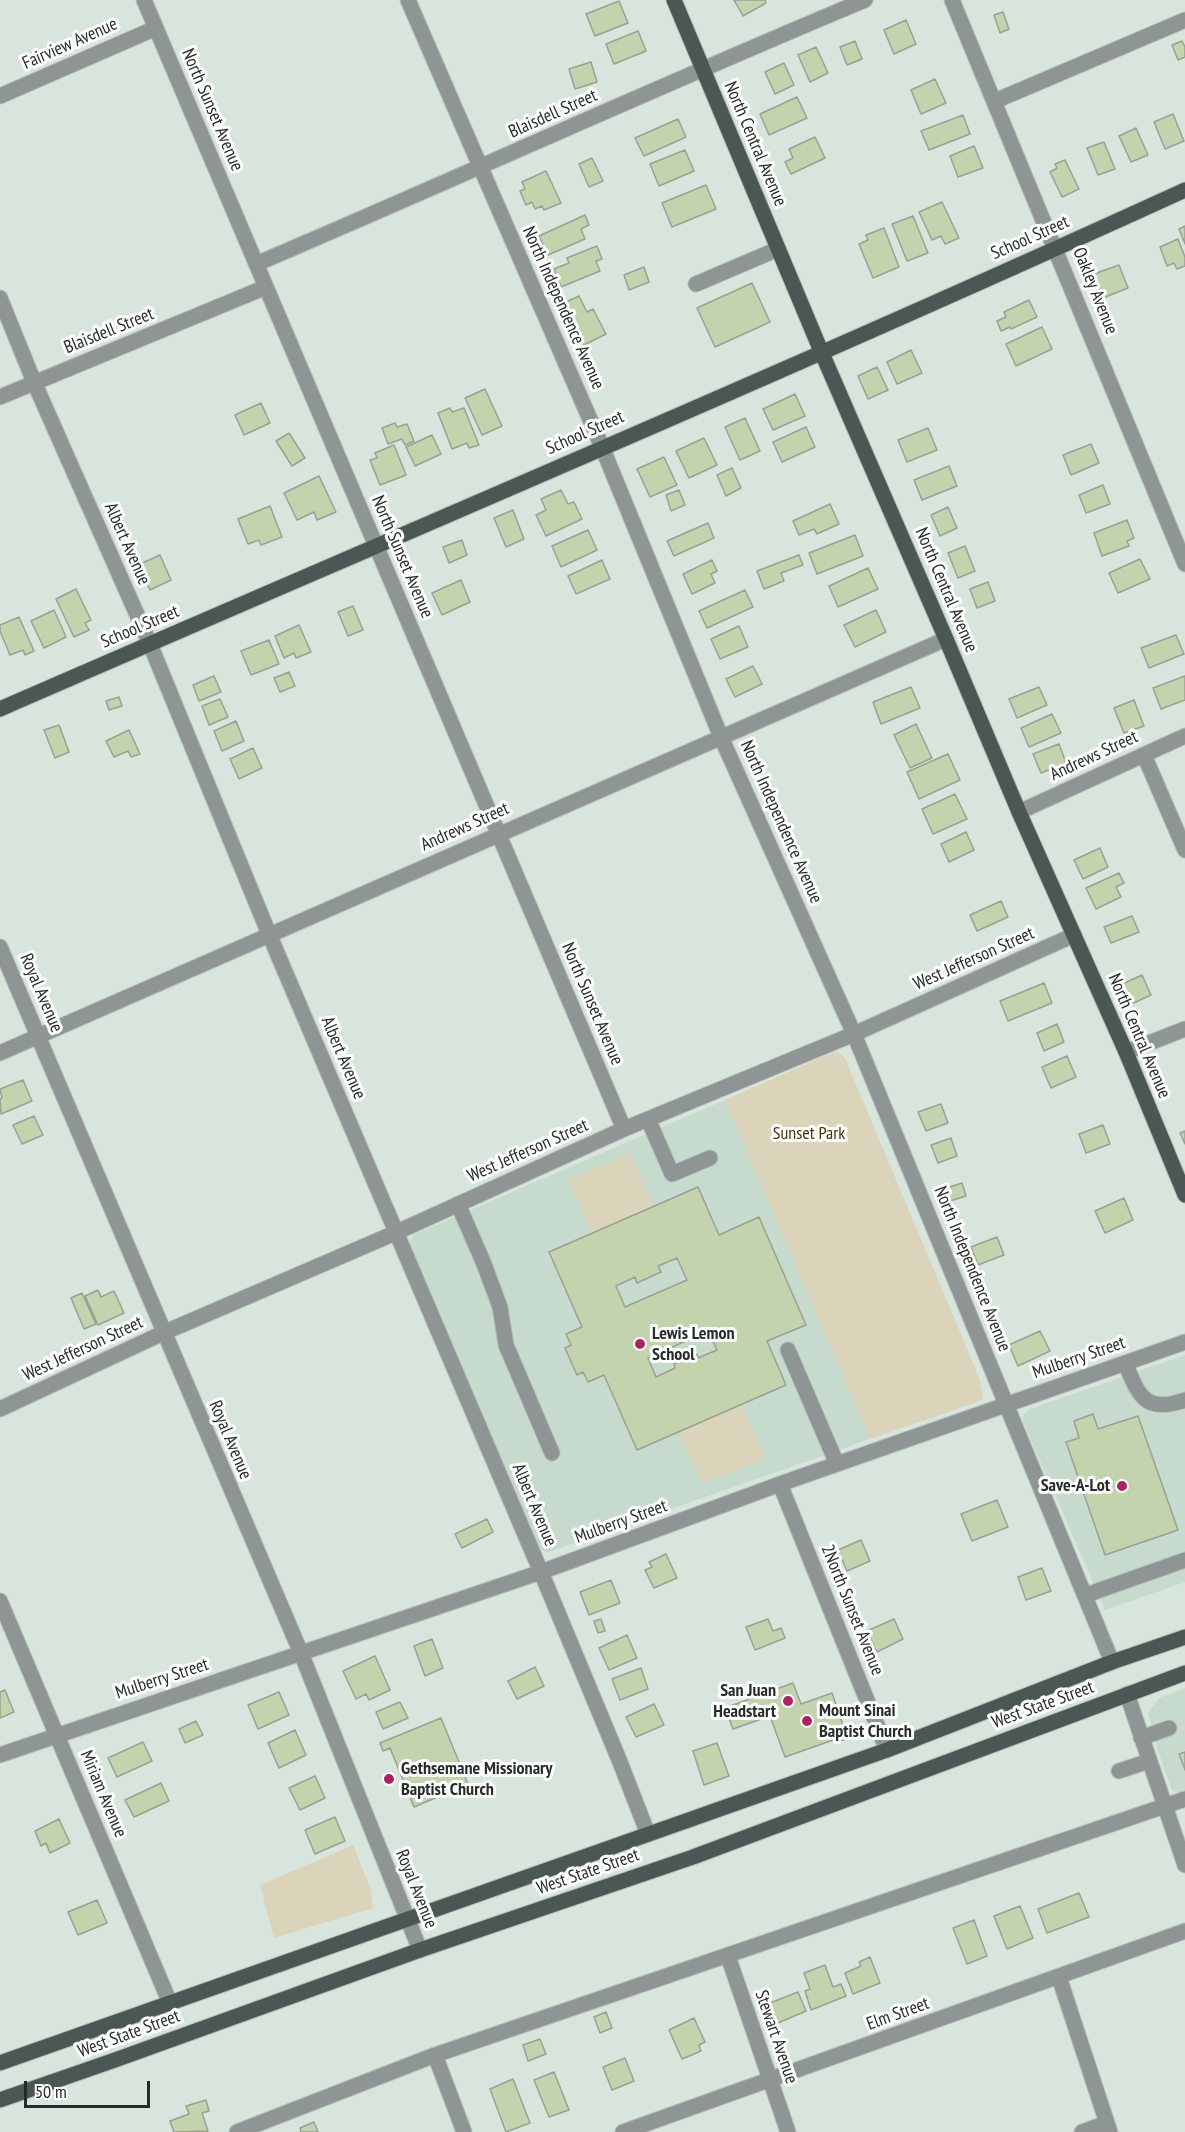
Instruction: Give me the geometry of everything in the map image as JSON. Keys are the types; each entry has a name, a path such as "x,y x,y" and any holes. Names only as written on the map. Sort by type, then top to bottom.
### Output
{"main road":[{"name":"North Central Avenue","path":"674,0 821,351 1019,812 1126,1052 1185,1195"},
{"name":"School Street","path":"0,709 377,548 1185,190"},
{"name":"West State Street","path":"0,2063 887,1750 1113,1662 1185,1637"},
{"name":"West State Street","path":"0,2100 420,1950 693,1857 1185,1673"}],"street":[{"name":"North Sunset Avenue","path":"144,0 624,1129"},
{"name":"North Independence Avenue","path":"408,0 602,447 721,737 854,1034 1113,1662"},
{"name":"Blaisdell Street","path":"256,264 481,168 703,68 865,0"},
{"name":"Oakley Avenue","path":"952,0 1185,564"},
{"path":"995,101 1185,20"},
{"name":"Fairview Avenue","path":"0,96 156,28"},
{"path":"696,284 778,249"},
{"name":"Blaisdell Street","path":"0,398 266,287"},
{"name":"Albert Avenue","path":"0,298 34,382 150,644 269,934 541,1572 648,1834"},
{"name":"Andrews Street","path":"0,1053 946,639"},
{"name":"Andrews Street","path":"1019,812 1185,736"},
{"path":"1144,755 1185,850"},
{"name":"West Jefferson Street","path":"0,1409 164,1333 395,1233 624,1129 854,1034 1074,935"},
{"name":"Royal Avenue","path":"0,947 301,1653 420,1950"},
{"path":"1126,1052 1185,1029"},
{"path":"648,1119 672,1174 710,1158"},
{"path":"458,1204 500,1307 506,1345 552,1453"},
{"name":"Mulberry Street","path":"0,1755 541,1572 780,1484 1185,1342"},
{"path":"788,1350 837,1464"},
{"path":"1125,1363 1141,1397 1148,1402 1159,1406 1185,1400"},
{"name":"2North Sunset Avenue","path":"780,1484 887,1750"},
{"path":"1086,1595 1185,1560"},
{"name":"Miriam Avenue","path":"0,1601 170,2003"},
{"path":"1127,1694 1185,1865"},
{"path":"1142,1738 1169,1728"},
{"path":"1119,1771 1149,1761"},
{"path":"237,2132 435,2055 1185,1799"},
{"name":"Elm Street","path":"623,2132 771,2081 1185,1931"},
{"name":"Stewart Avenue","path":"728,1956 788,2132"},
{"path":"1059,1977 1109,2128 1082,2132"},
{"path":"435,2055 464,2132"}],"shaded area":[{"name":"Lewis Lemon School","path":"725,1100 870,1439 549,1552 543,1551 536,1544 409,1249 410,1241 415,1234"},
{"path":"1185,1355 1185,1582 1105,1610 1022,1419 1030,1409"},
{"path":"1185,1688 1185,1791 1180,1793 1172,1790 1157,1748 1148,1713 1159,1698"}],"green space":[{"name":"Sunset Park","path":"839,1052 845,1058 979,1377 983,1396 980,1401 870,1439 725,1100 831,1053"},
{"path":"630,1153 654,1206 592,1233 569,1180"},
{"path":"741,1405 766,1459 702,1483 679,1432"},
{"path":"353,1845 371,1890 373,1908 274,1938 260,1885"}],"building":[{"path":"734,0 765,0 766,3 743,16"},
{"path":"619,1 628,23 595,36 586,14"},
{"path":"1003,12 1009,29 1000,33 994,15"},
{"path":"906,20 916,44 894,54 884,30"},
{"path":"638,31 646,51 614,64 606,44"},
{"path":"855,41 862,59 847,65 840,47"},
{"path":"1182,41 1185,47 1185,57 1178,60 1172,45"},
{"path":"816,47 828,73 810,82 798,55"},
{"path":"591,62 597,82 575,89 569,69"},
{"path":"784,63 794,85 775,94 765,72"},
{"path":"935,79 946,103 921,114 911,90"},
{"path":"797,97 807,118 769,135 760,114"},
{"path":"1173,114 1184,141 1165,149 1154,122"},
{"path":"963,115 970,134 929,150 921,131"},
{"path":"678,119 686,137 644,156 635,138"},
{"path":"1136,128 1148,155 1131,162 1119,136"},
{"path":"815,137 825,158 791,174 785,162 793,158 789,149"},
{"path":"1104,142 1115,169 1098,175 1087,148"},
{"path":"974,146 983,168 958,177 950,156"},
{"path":"685,150 694,171 659,186 650,164"},
{"path":"592,158 603,181 589,187 579,164"},
{"path":"1065,160 1079,189 1062,197 1050,172 1057,168 1055,164"},
{"path":"546,171 561,203 544,210 542,206 535,209 532,202 526,205 520,191 525,189 522,182"},
{"path":"706,185 716,209 672,227 662,203"},
{"path":"942,202 959,238 945,244 941,236 932,240 919,212"},
{"path":"585,215 589,225 581,229 585,239 548,255 539,236"},
{"path":"913,216 928,253 907,261 892,224"},
{"path":"1185,226 1185,244 1179,229"},
{"path":"884,228 899,267 873,278 859,244 868,240 866,235"},
{"path":"1178,239 1185,257 1185,266 1177,269 1174,263 1167,266 1160,247"},
{"path":"597,246 602,259 596,261 600,271 561,287 554,269 569,263 567,258"},
{"path":"1119,265 1128,288 1103,298 1094,274"},
{"path":"644,267 649,282 629,290 624,275"},
{"path":"752,283 770,322 715,347 697,308"},
{"path":"579,296 587,312 593,309 606,334 580,347 567,321 573,318 566,302"},
{"path":"1029,300 1037,317 1001,331 997,321 1006,317 1004,312"},
{"path":"1042,327 1052,349 1016,366 1006,344"},
{"path":"911,350 922,373 897,384 887,362"},
{"path":"877,367 888,390 868,399 858,376"},
{"path":"485,389 502,426 482,435 465,398"},
{"path":"795,394 805,416 773,430 763,409"},
{"path":"261,403 270,423 244,435 235,415"},
{"path":"450,408 452,412 464,408 479,445 469,448 467,443 452,449 438,413"},
{"path":"745,418 760,451 740,460 725,427"},
{"path":"395,423 397,427 407,424 414,441 405,445 402,439 388,444 382,428"},
{"path":"806,427 815,447 782,462 773,442"},
{"path":"928,428 937,450 907,462 898,440"},
{"path":"289,433 305,458 292,466 276,441"},
{"path":"432,435 441,454 415,466 406,447"},
{"path":"704,438 717,465 689,478 676,451"},
{"path":"1091,444 1099,463 1071,475 1063,455"},
{"path":"394,445 406,475 380,485 370,460 377,458 375,453"},
{"path":"664,457 677,485 650,497 637,469"},
{"path":"949,466 957,486 922,500 914,480"},
{"path":"732,468 741,488 726,496 717,475"},
{"path":"319,476 336,512 317,520 314,512 297,520 284,493"},
{"path":"1103,485 1110,504 1086,513 1079,495"},
{"path":"561,490 568,504 574,502 582,519 546,536 536,515 546,510 541,499"},
{"path":"679,490 685,505 671,511 666,495"},
{"path":"830,504 839,524 817,534 814,529 799,535 793,521"},
{"path":"270,506 282,537 261,545 259,540 248,544 238,519"},
{"path":"948,507 957,528 940,536 931,515"},
{"path":"513,510 524,539 506,547 494,518"},
{"path":"1127,520 1134,538 1127,541 1129,546 1102,556 1094,533"},
{"path":"708,523 714,538 674,556 667,541"},
{"path":"588,530 597,550 561,567 552,546"},
{"path":"855,535 863,556 817,574 809,553"},
{"path":"462,540 467,555 449,563 443,547"},
{"path":"965,546 975,571 958,578 948,553"},
{"path":"160,555 171,580 150,590 138,565"},
{"path":"799,555 803,565 781,573 784,581 764,589 757,571"},
{"path":"1140,559 1150,579 1118,593 1109,573"},
{"path":"602,560 610,579 576,594 568,576"},
{"path":"712,560 717,571 711,574 715,583 692,594 683,574"},
{"path":"868,568 878,589 838,607 829,586"},
{"path":"461,580 470,602 442,615 432,593"},
{"path":"988,582 995,601 977,608 970,589"},
{"path":"76,589 91,620 85,623 89,630 74,637 56,599"},
{"path":"745,590 753,607 707,628 699,611"},
{"path":"353,606 363,630 348,636 338,612"},
{"path":"54,610 66,637 44,648 31,621"},
{"path":"876,610 886,632 855,647 844,625"},
{"path":"19,617 34,651 25,655 23,650 10,655 0,631 0,625"},
{"path":"299,625 311,652 296,658 294,653 284,658 275,636"},
{"path":"739,626 748,647 720,659 711,639"},
{"path":"1176,635 1184,654 1149,668 1141,648"},
{"path":"269,640 279,664 251,675 241,651"},
{"path":"753,666 762,684 735,697 726,679"},
{"path":"289,672 295,686 280,692 274,678"},
{"path":"214,676 221,692 199,701 193,685"},
{"path":"1185,676 1185,700 1161,709 1153,688"},
{"path":"911,687 920,708 881,724 873,702"},
{"path":"1039,687 1047,705 1017,718 1009,699"},
{"path":"119,697 122,706 109,710 106,701"},
{"path":"220,699 228,717 209,725 202,706"},
{"path":"1134,700 1144,726 1124,733 1114,708"},
{"path":"1052,714 1061,733 1029,747 1021,728"},
{"path":"236,721 244,741 222,751 214,731"},
{"path":"916,724 932,758 910,768 894,735"},
{"path":"59,725 69,752 55,758 44,730"},
{"path":"129,730 140,754 131,757 128,751 114,757 106,741"},
{"path":"1059,744 1066,763 1041,773 1033,754"},
{"path":"253,748 262,768 239,779 230,759"},
{"path":"948,754 960,780 919,799 907,772"},
{"path":"955,794 967,819 933,834 922,809"},
{"path":"966,832 974,850 949,862 941,844"},
{"path":"1100,848 1108,867 1083,879 1074,860"},
{"path":"1119,873 1124,883 1116,887 1121,897 1096,909 1086,888"},
{"path":"1001,901 1008,917 977,931 970,915"},
{"path":"1132,916 1139,932 1111,943 1104,927"},
{"path":"1142,975 1151,995 1127,1006 1118,986"},
{"path":"1044,983 1052,1003 1008,1021 1000,1001"},
{"path":"1057,1024 1064,1042 1044,1051 1037,1033"},
{"path":"1067,1056 1076,1077 1051,1088 1042,1067"},
{"path":"23,1080 32,1101 1,1114 0,1089"},
{"path":"941,1104 948,1123 926,1131 918,1112"},
{"path":"34,1116 43,1135 22,1144 13,1125"},
{"path":"1103,1125 1110,1144 1086,1153 1079,1134"},
{"path":"1185,1131 1185,1144 1180,1133"},
{"path":"951,1138 957,1156 938,1163 931,1145"},
{"path":"962,1183 966,1196 950,1201 946,1188"},
{"path":"698,1187 719,1235 759,1217 806,1325 767,1341 786,1385 637,1450 604,1375 588,1382 583,1372 577,1375 565,1348 571,1345 566,1334 582,1327 549,1252","holes":["677,1258 687,1280 625,1307 616,1286 635,1277 637,1283 661,1272 658,1266","708,1331 717,1350 698,1358 697,1354 674,1364 675,1368 656,1377 648,1358"]},
{"path":"1124,1198 1133,1220 1105,1233 1095,1211"},
{"path":"997,1237 1004,1255 978,1265 971,1247"},
{"path":"98,1290 101,1297 114,1291 124,1313 98,1325 85,1296"},
{"path":"82,1293 96,1324 84,1329 71,1298"},
{"path":"1040,1331 1050,1351 1018,1366 1009,1345"},
{"name":"Save-A-Lot","path":"1093,1414 1098,1429 1138,1416 1178,1530 1105,1555 1066,1442 1079,1438 1074,1421"},
{"path":"997,1500 1008,1527 972,1541 961,1514"},
{"path":"487,1519 493,1532 462,1548 455,1534"},
{"path":"861,1540 870,1561 847,1571 838,1550"},
{"path":"666,1554 677,1578 654,1588 645,1570 652,1567 649,1562"},
{"path":"1042,1568 1051,1591 1026,1600 1018,1577"},
{"path":"611,1580 620,1603 589,1615 580,1592"},
{"path":"601,1619 605,1631 598,1633 594,1621"},
{"path":"768,1619 773,1631 781,1628 785,1638 755,1650 746,1627"},
{"path":"894,1619 903,1639 877,1652 867,1631"},
{"path":"627,1635 637,1658 609,1670 599,1648"},
{"path":"432,1639 443,1668 425,1676 414,1646"},
{"path":"375,1656 390,1690 369,1700 366,1694 356,1699 343,1671"},
{"path":"535,1667 544,1686 517,1699 508,1681"},
{"path":"641,1668 648,1689 620,1700 612,1679"},
{"name":"Mount Sinai Baptist Church","path":"793,1683 801,1704 832,1693 844,1728 847,1727 851,1737 840,1741 839,1738 785,1757 770,1716 733,1729 725,1708"},
{"path":"5,1690 14,1712 0,1718 0,1692"},
{"path":"279,1692 289,1715 258,1729 248,1705"},
{"path":"400,1702 408,1718 383,1729 376,1712"},
{"path":"654,1704 664,1725 636,1737 626,1717"},
{"path":"441,1718 468,1784 414,1807 390,1748 383,1751 380,1743"},
{"path":"196,1721 203,1735 185,1743 179,1729"},
{"path":"295,1730 306,1755 279,1768 268,1743"},
{"path":"143,1742 152,1761 117,1777 108,1758"},
{"path":"717,1743 729,1776 704,1785 693,1751"},
{"path":"1185,1752 1185,1770 1179,1754"},
{"path":"315,1776 325,1798 300,1810 289,1788"},
{"path":"161,1783 169,1801 134,1817 125,1800"},
{"path":"335,1817 345,1841 315,1854 305,1830"},
{"path":"59,1819 70,1843 50,1853 46,1843 41,1846 35,1831"},
{"path":"1079,1893 1089,1917 1047,1933 1038,1909"},
{"path":"97,1900 107,1923 78,1935 68,1912"},
{"path":"1020,1906 1033,1938 1007,1949 994,1916"},
{"path":"974,1920 987,1956 967,1964 953,1928"},
{"path":"870,1957 880,1983 853,1994 845,1973 861,1966 859,1962"},
{"path":"825,1965 833,1987 841,1984 846,1996 811,2010 805,1991 810,1989 804,1973"},
{"path":"798,1992 806,2011 778,2023 770,2003"},
{"path":"606,2012 612,2028 600,2033 594,2017"},
{"path":"694,2018 705,2042 699,2045 701,2051 682,2059 669,2030"},
{"path":"540,2039 546,2054 528,2061 523,2045"},
{"path":"625,2058 634,2081 612,2090 603,2067"},
{"path":"554,2072 569,2110 549,2117 534,2080"},
{"path":"513,2079 530,2123 506,2132 490,2089"},
{"path":"206,2100 209,2111 202,2113 208,2131 174,2132 170,2121 189,2114 186,2106"},
{"path":"314,2122 318,2132 301,2132 300,2128"}],"place":[{"name":"Lewis Lemon School","path":"640,1344"},
{"name":"Save-A-Lot","path":"1122,1486"},
{"name":"San Juan Headstart","path":"788,1701"},
{"name":"Mount Sinai Baptist Church","path":"807,1721"},
{"name":"Gethsemane Missionary Baptist Church","path":"389,1779"}]}
